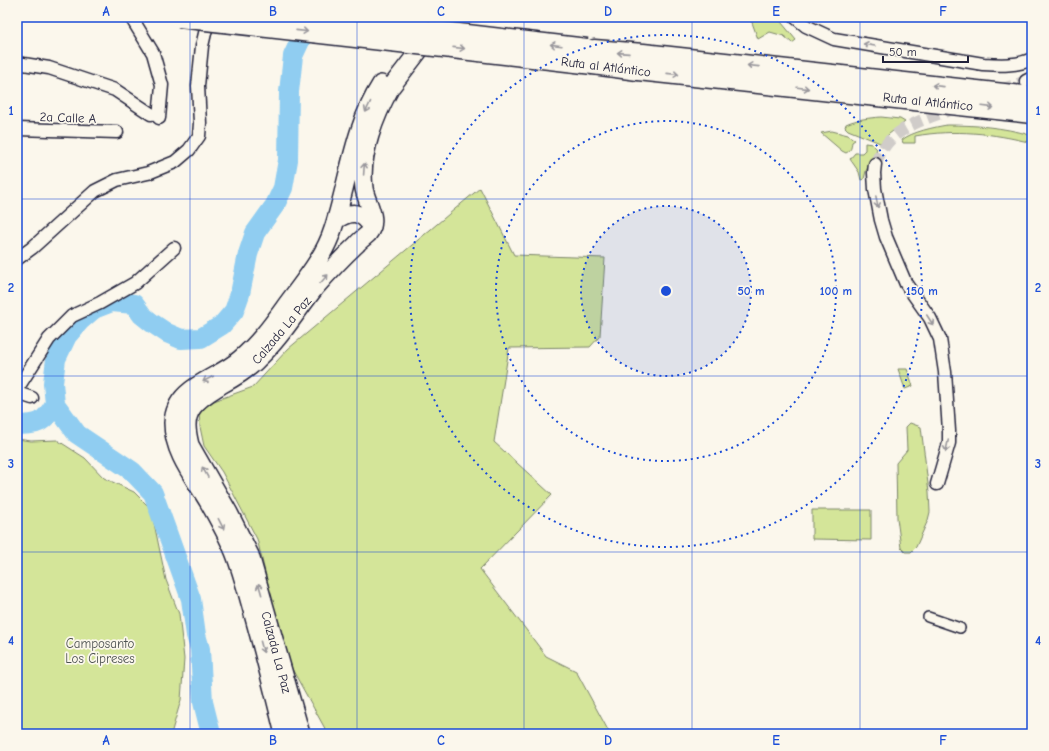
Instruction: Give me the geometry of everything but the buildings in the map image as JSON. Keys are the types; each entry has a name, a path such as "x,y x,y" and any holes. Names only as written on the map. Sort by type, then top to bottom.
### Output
{"highway":[{"name":"Ruta al Atlántico","path":"179,17 594,57 643,54 1030,85"},
{"name":"Ruta al Atlántico","path":"314,17 594,57 638,70 1032,112"}],"main road":[{"name":"Calzada La Paz","path":"284,734 260,638 236,556 221,523 180,455 173,432 174,416 179,403 190,389 240,360 255,344 280,313 322,253 333,230 348,175 356,138 366,112 384,79 428,17"},
{"path":"372,228 373,217 364,188 366,152 372,130 384,99 445,17"},
{"path":"336,220 349,213 355,214 362,216 372,228"},
{"name":"Calzada La Paz","path":"301,734 250,555 229,512 190,445 187,434 187,419 192,408 202,397 243,372 262,356 316,288 372,228"}],"street":[{"path":"17,62 49,68 115,90 155,116 162,85 153,53 131,17"},
{"path":"17,259 32,248 95,191 117,180 148,173 175,162 189,150 198,136 200,123 198,86 202,46 206,29 214,17"},
{"path":"795,17 806,26 834,39 983,64 1007,65 1027,62 1032,59"},
{"name":"2a Calle A","path":"17,130 117,132"},
{"path":"875,164 875,189 886,237 906,284 935,327 943,352 949,443 937,484"},
{"path":"17,389 49,340 72,316 100,303 135,283 174,248"},
{"path":"17,393 32,398"},
{"path":"928,617 960,628"}],"green space":[{"path":"750,17 777,17 796,40 792,43 784,36 770,32 758,39"},
{"path":"881,117 900,119 905,122 880,143 848,130 845,127 846,124 854,121"},
{"path":"947,125 999,128 1020,132 1032,136 1032,143 974,133 945,133 915,136 915,143 903,143 902,140 917,132"},
{"path":"832,131 848,135 855,140 852,142 851,148 848,152 846,153 842,151 821,133"},
{"path":"865,143 872,144 877,149 866,171 864,179 861,180 859,172 850,159 855,153 862,153 865,150"},
{"path":"1032,143 1032,154 1030,152"},
{"path":"480,188 514,255 605,258 600,336 590,347 509,348 494,442 552,495 480,569 546,656 576,671 609,734 328,734 286,658 257,539 222,472 204,446 199,412 214,401 253,387 288,349"},
{"path":"898,369 907,369 913,386 905,389"},
{"path":"910,423 921,427 930,512 916,547 911,552 905,552 901,548 897,518 896,463 907,450 906,427"},
{"name":"Camposanto Los Cipreses","path":"17,439 31,441 57,440 85,458 104,478 134,492 151,509 166,580 179,614 184,659 181,700 171,734 17,734"},
{"path":"812,510 871,510 871,540 812,539"}],"waterway":[{"path":"211,734 203,702 200,649 196,635 191,599 153,493 132,471 77,434 55,404 53,383 56,359 67,336 80,321 94,309 112,302 134,304 142,315 152,323 167,333 181,339 201,338 222,325 234,311 240,294 248,254 255,233 275,205 283,188 288,160 289,92 293,56 308,24 315,18"},
{"path":"17,425 40,422 47,416 55,404"}],"tunnel":[{"path":"1001,90 1026,81"},
{"path":"875,164 890,140 904,129 955,108"}]}
